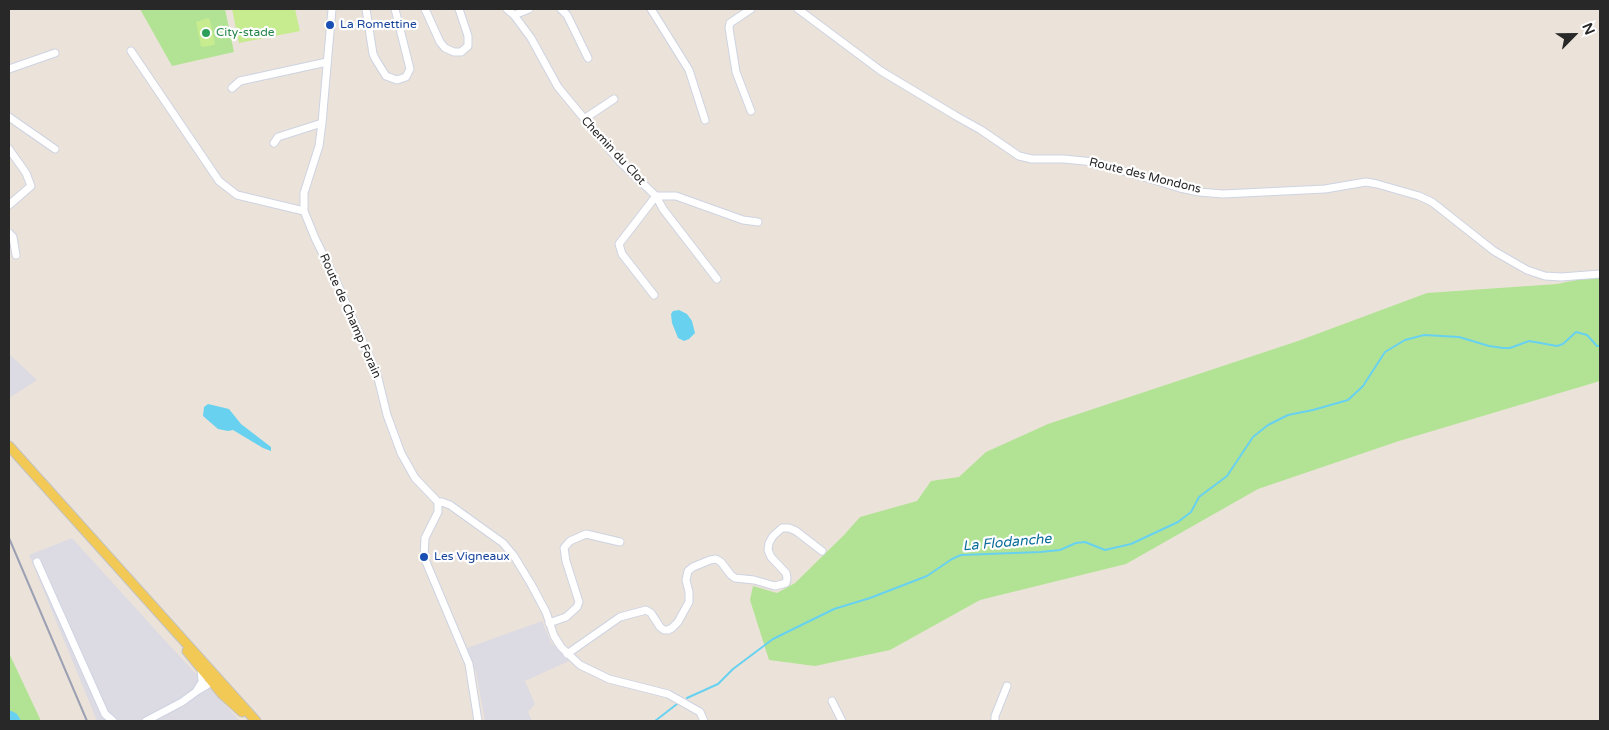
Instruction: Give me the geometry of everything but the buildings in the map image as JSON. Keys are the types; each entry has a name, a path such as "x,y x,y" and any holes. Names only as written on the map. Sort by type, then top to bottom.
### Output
{"main road":[{"path":"9,446 204,667 236,698 254,721"},
{"path":"204,667 209,679 254,721"}],"street":[{"name":"Route de Champ Forain","path":"332,9 319,146 304,193 304,210 315,238 375,367 387,414 401,453 415,478 438,502"},
{"path":"366,9 373,54 386,76 397,80 406,77 410,69 395,9"},
{"path":"425,9 440,42 450,51 461,52 468,46 468,36 459,9"},
{"name":"Chemin du Clot","path":"508,9 531,38 558,88 620,162 656,196 676,196 743,220 758,222"},
{"path":"514,15 528,9"},
{"path":"561,9 567,15 588,58"},
{"path":"651,9 689,70 705,120"},
{"path":"751,9 730,23 729,28 736,72 751,111"},
{"name":"Route des Mondons","path":"798,9 881,71 981,130 1019,156 1032,159 1064,159 1094,162 1180,188 1223,194 1326,189 1366,182 1377,184 1432,202 1494,250 1527,270 1545,276 1561,277 1600,274"},
{"path":"131,51 219,182 237,195 304,210"},
{"path":"9,69 55,53"},
{"path":"232,88 240,81 327,62"},
{"path":"584,119 614,99"},
{"path":"9,117 55,150"},
{"path":"274,142 278,137 322,123"},
{"path":"9,149 26,173 31,186 9,205"},
{"path":"654,295 622,254 619,244 656,196 663,209 717,279"},
{"path":"9,232 16,244 16,255"},
{"path":"478,721 469,664 424,557 425,538 438,512 438,502 450,505 502,543 514,556 546,612 554,636 567,654 580,665 609,678 668,694 700,712 704,721"},
{"path":"567,654 620,617 646,610 651,613 664,630 672,628 678,622 689,602 686,580 688,571 710,560 721,562 735,578 754,580 775,586 786,583 788,578 786,573 771,557 768,550 772,536 782,528 796,531 822,551"},
{"path":"549,623 566,617 580,602 566,561 564,548 570,541 586,534 620,542"},
{"path":"37,562 105,714 113,721"},
{"path":"146,721 182,702 209,679 236,698"},
{"path":"995,721 995,716 1007,686"},
{"path":"832,701 842,721"}],"shaded area":[{"path":"9,354 37,380 9,398"},
{"path":"72,538 240,721 97,721 29,555"},
{"path":"542,621 551,643 569,661 525,681 535,704 528,712 532,721 485,721 476,672 467,648"}],"green space":[{"path":"140,9 225,9 234,52 172,66"},
{"path":"232,9 295,9 300,31 239,43"},
{"name":"City-stade","path":"208,18 215,43 214,45 203,47 201,46 196,22"},
{"path":"1600,275 1600,381 1399,441 1258,489 1126,564 980,600 890,650 815,666 769,660 750,600 753,586 777,593 795,583 860,517 917,501 931,481 959,477 986,452 1048,424 1298,341 1427,293 1557,284"},
{"path":"9,653 41,721 9,721"}],"water":[{"path":"679,310 687,314 692,321 695,333 684,341 678,338 672,323 671,314 673,311"},
{"path":"208,404 229,409 241,424 271,447 271,451 233,430 218,429 203,416 204,407"}],"waterway":[{"name":"La Flodanche","path":"687,698 718,684 733,669 773,639 834,609 870,598 927,576 961,555 1060,550 1076,543 1085,542 1105,550 1131,544 1178,522 1191,512 1199,497 1227,476 1253,437 1268,425 1288,415 1348,400 1363,386 1385,352 1405,340 1424,335 1459,337 1503,348 1510,348 1529,341 1557,346 1563,344 1576,332 1587,335 1597,346 1600,346"},
{"name":"La Flodanche","path":"655,721 677,704"},
{"path":"9,716 15,721"}],"railway":[{"path":"9,538 87,721"}],"place":[{"name":"La Romettine","path":"330,25"},
{"name":"City-stade","path":"206,33"},
{"name":"Les Vigneaux","path":"424,557"}]}
